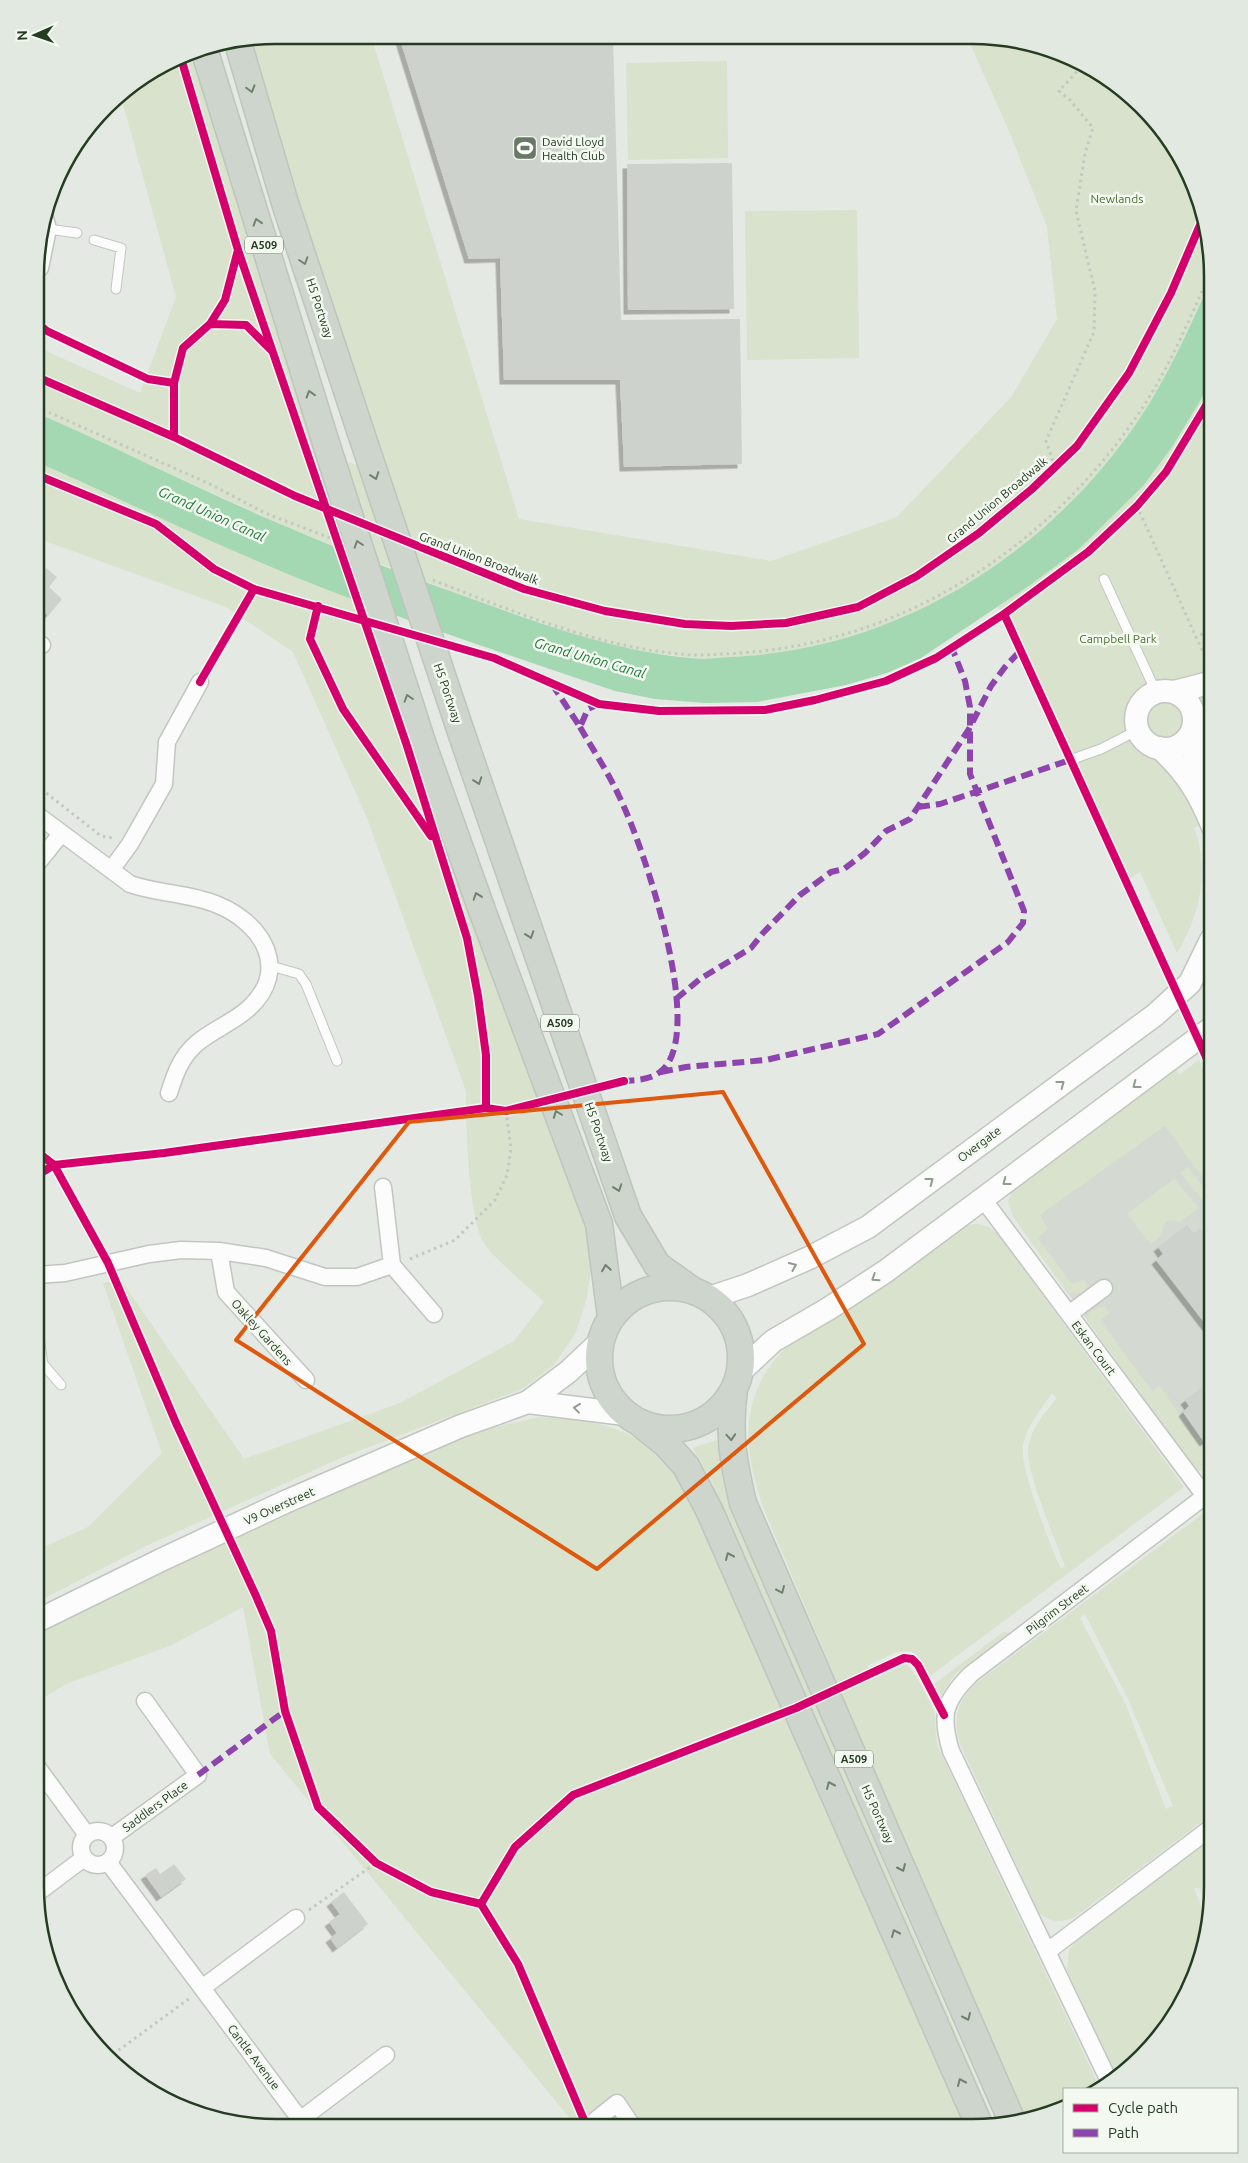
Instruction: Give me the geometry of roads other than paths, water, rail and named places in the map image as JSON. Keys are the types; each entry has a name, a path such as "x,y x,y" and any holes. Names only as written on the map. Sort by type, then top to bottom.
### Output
{"main road":[{"name":"H5 Portway","path":"239,47 285,203 360,430 462,735 628,1216 658,1265 701,1294"},
{"name":"A509","path":"206,55 325,440 423,745 486,923 599,1224 611,1317"},
{"name":"A509","path":"737,1380 741,1350 736,1330 725,1312 701,1294 669,1286 647,1290 627,1300 611,1317 600,1342 598,1362 602,1382 611,1399 633,1419 666,1444 686,1466 710,1512 976,2119"},
{"name":"H5 Portway","path":"737,1380 730,1421 732,1456 743,1503 1010,2116"},
{"path":"633,1419 662,1429 684,1428 698,1423 722,1407 737,1380"}],"street":[{"path":"1204,678 1141,703 1136,721 1138,730 1147,742 1160,748 1181,768 1198,792 1204,806"},
{"path":"112,870 130,844 164,784 167,742 200,682"},
{"path":"1165,692 1181,695 1192,708 1200,724 1198,792"},
{"path":"1160,748 1180,745 1200,724"},
{"path":"44,820 130,884 147,890 186,896 218,905 245,919 265,943 271,966 264,990 249,1008 195,1044 177,1067 169,1093"},
{"path":"44,855 61,834"},
{"name":"Overgate","path":"701,1294 748,1285 809,1258 868,1227 1154,1014 1190,983 1204,958"},
{"path":"737,1380 773,1341 828,1309 886,1271 1204,1034"},
{"path":"383,1187 392,1265 434,1314"},
{"name":"Eskan Court","path":"983,1199 1068,1314 1204,1487"},
{"path":"44,1274 65,1273 149,1254 181,1250 219,1251 266,1258 325,1277 357,1277 392,1265"},
{"name":"Oakley Gardens","path":"219,1251 226,1292 306,1380"},
{"path":"1068,1314 1104,1288"},
{"name":"V9 Overstreet","path":"44,1618 285,1502 461,1426 528,1402 568,1372 600,1342"},
{"name":"V9 Overstreet","path":"528,1402 633,1419"},
{"name":"Pilgrim Street","path":"1107,2076 951,1751 945,1732 944,1715 949,1699 965,1680 1204,1497"},
{"name":"Saddlers Place","path":"112,1837 198,1774 145,1701"},
{"path":"44,1776 87,1835"},
{"path":"97,1831 112,1837 115,1848 108,1862 98,1865 84,1858 81,1844 87,1835 97,1831"},
{"path":"1048,1951 1204,1833"},
{"path":"44,1888 84,1858"},
{"name":"Cantle Avenue","path":"108,1862 300,2119"},
{"path":"202,1988 296,1918"},
{"path":"308,2119 386,2055"},
{"path":"597,2119 617,2103 628,2119"}],"lane":[{"path":"50,224 77,233"},
{"path":"94,240 121,248 116,289"},
{"path":"1104,579 1165,692"},
{"path":"1070,760 1101,749 1138,730"},
{"path":"271,966 299,974 306,984 337,1061"},
{"path":"44,1365 61,1385"}],"water":[{"name":"Grand Union Canal","path":"1204,295 1204,393 1172,447 1143,486 1079,549 1030,585 921,658 887,673 846,685 757,702 705,703 655,699 615,691 419,624 322,588 227,548 44,465 44,416 315,539 433,585 558,629 610,644 663,655 711,659 746,656 804,648 861,633 915,612 966,584 1015,551 1060,513 1100,471 1148,406 1178,351"}],"place":[{"name":"David Lloyd Health Club","path":"525,148"}],"park label":[{"name":"Newlands","path":"1117,198"},
{"name":"Campbell Park","path":"1118,638"}]}
